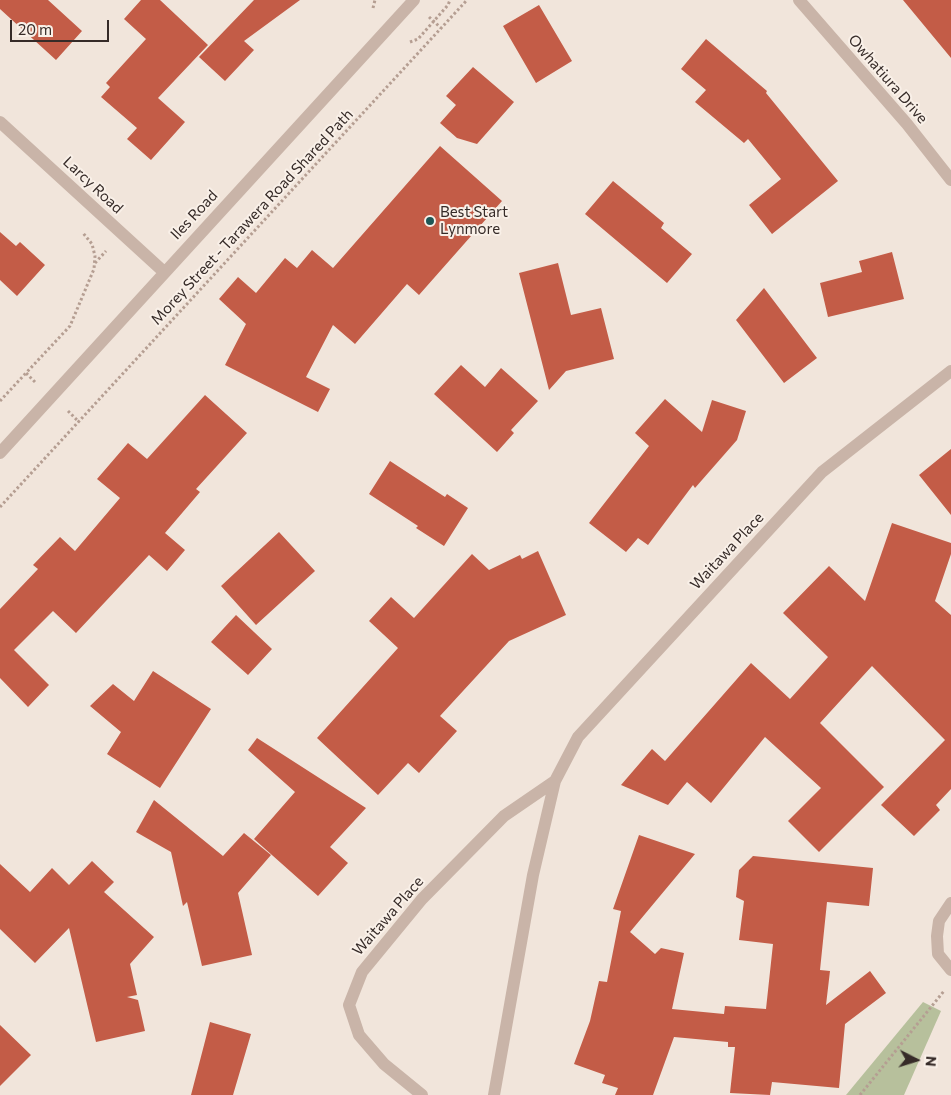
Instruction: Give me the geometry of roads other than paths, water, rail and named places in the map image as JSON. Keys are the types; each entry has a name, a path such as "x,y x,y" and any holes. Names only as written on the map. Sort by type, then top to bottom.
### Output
{"street":[{"name":"Iles Road","path":"0,453 414,0"},
{"name":"Owhatiura Drive","path":"799,0 907,124 951,180"},
{"name":"Larcy Road","path":"0,122 164,272"},
{"name":"Waitawa Place","path":"494,1095 533,875 555,781 578,737 822,472 951,371"},
{"name":"Waitawa Place","path":"422,1095 384,1064 359,1035 349,1005 362,972 422,899 504,816 555,781"},
{"path":"951,903 939,921 937,936 938,954 951,970"}],"place":[{"name":"Best Start Lynmore","path":"430,221"}]}
